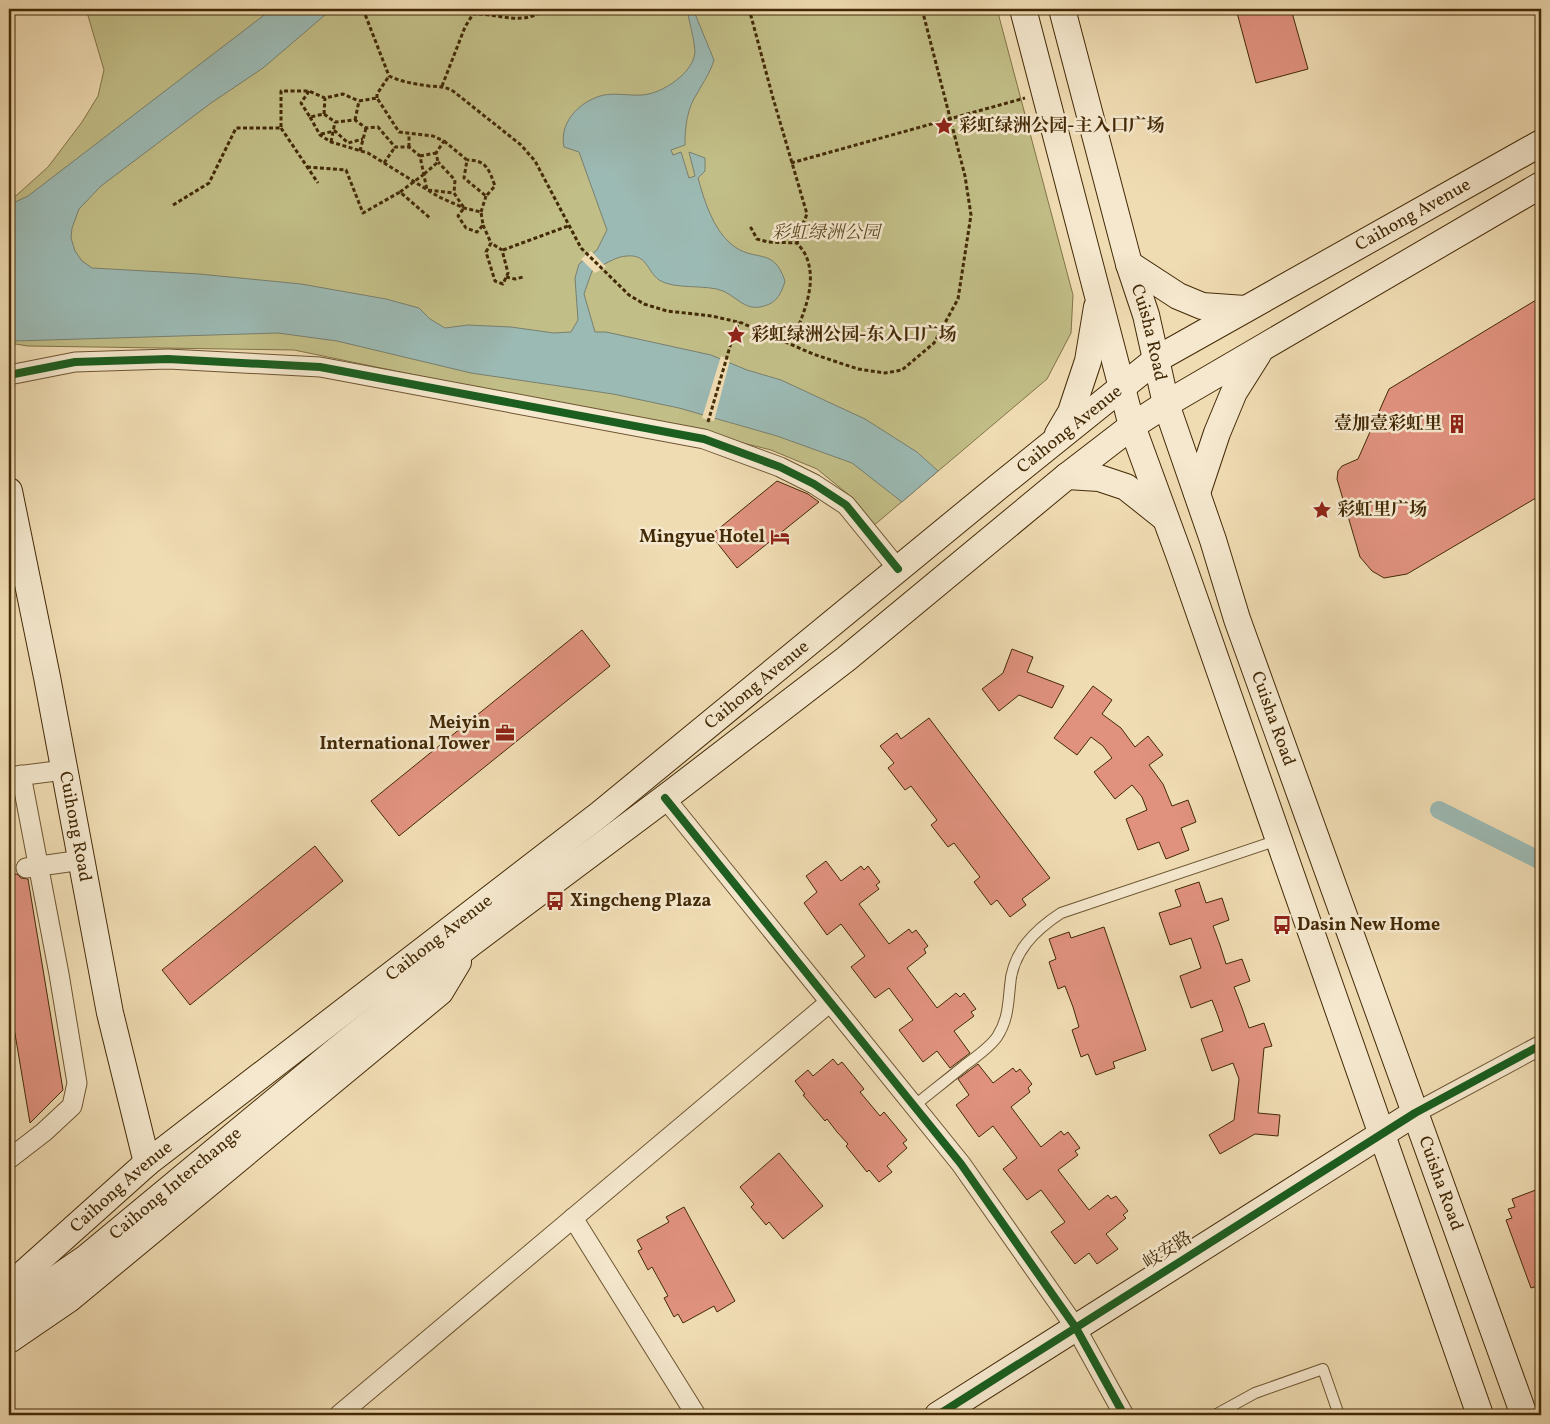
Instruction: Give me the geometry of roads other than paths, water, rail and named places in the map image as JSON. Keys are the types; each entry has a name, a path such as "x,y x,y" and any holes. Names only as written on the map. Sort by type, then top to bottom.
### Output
{"main road":[{"name":"Cuisha Road","path":"1023,9 1132,426 1480,1415"},
{"name":"Cuisha Road","path":"1062,9 1129,264 1146,315 1166,404 1197,493 1237,619 1524,1415"},
{"name":"Caihong Avenue","path":"9,1283 23,1274 147,1163 600,814 1053,442 1157,360 1541,143"},
{"name":"Caihong Avenue","path":"338,1049 470,944 846,659 1067,476 1132,426 1166,404 1541,186"},
{"path":"1129,264 1178,296 1202,306 1245,309"},
{"path":"1053,442 1070,412 1088,360 1099,297"},
{"path":"1197,493 1216,433 1234,392 1261,350"},
{"path":"1067,476 1099,478 1126,486 1165,518"},
{"name":"Cuihong Road","path":"9,491 82,860 110,1013 147,1163"},
{"path":"9,1340 69,1299 440,992 470,944"},
{"name":"Caihong Interchange","path":"9,1311 86,1258 338,1049"},
{"name":"岐安路","path":"938,1415 1415,1113"}],"street":[{"path":"9,375 75,362 168,359 320,367 704,439 780,467 822,489 846,505 898,569"},
{"path":"9,1158 44,1132 72,1106 77,1083 59,974 32,867 15,776 64,770"},
{"path":"665,798 961,1164 1076,1328 1124,1415"},
{"path":"32,867 82,860"},
{"path":"339,1415 830,1002"},
{"path":"1415,1113 1541,1045"},
{"path":"574,1218 696,1415"}],"lane":[{"path":"914,1106 984,1051 996,1038 1004,1023 1009,1006 1010,983 1015,962 1027,942 1042,925 1061,913 1278,840"},
{"path":"1215,1415 1254,1394 1322,1369 1339,1415"}],"water":[{"path":"272,9 332,9 263,68 211,103 101,186 79,209 72,228 71,238 75,251 82,261 92,268 199,274 301,284 386,299 419,308 430,319 445,328 468,325 511,327 554,333 571,332 578,320 575,278 579,264 597,250 607,230 579,152 564,147 563,138 567,122 578,109 592,99 610,94 650,94 668,86 684,74 694,59 694,40 687,9 693,9 714,60 689,111 685,145 671,150 673,155 681,152 689,178 695,176 689,152 705,158 705,171 698,178 706,205 714,222 731,244 740,250 762,256 775,263 785,281 784,285 778,296 769,305 752,307 716,289 665,283 655,276 643,260 634,256 623,256 592,271 584,294 595,332 606,332 711,355 747,370 781,380 865,419 917,452 938,471 902,502 852,463 777,436 679,408 613,394 471,373 337,341 278,333 15,341 9,343 9,205 28,196"}],"waterway":[{"path":"1439,810 1541,861"}],"place":[{"name":"彩虹绿洲公园-主入口广场","path":"944,126"},
{"name":"彩虹绿洲公园-东入口广场","path":"736,335"},
{"name":"壹加壹彩虹里","path":"1457,424"},
{"name":"彩虹里广场","path":"1322,510"},
{"name":"Mingyue Hotel","path":"780,537"},
{"name":"Meiyin International Tower","path":"505,733"},
{"name":"Xingcheng Plaza","path":"555,901"},
{"name":"Dasin New Home","path":"1282,925"}],"park label":[{"name":"彩虹绿洲公园","path":"826,233"}]}
